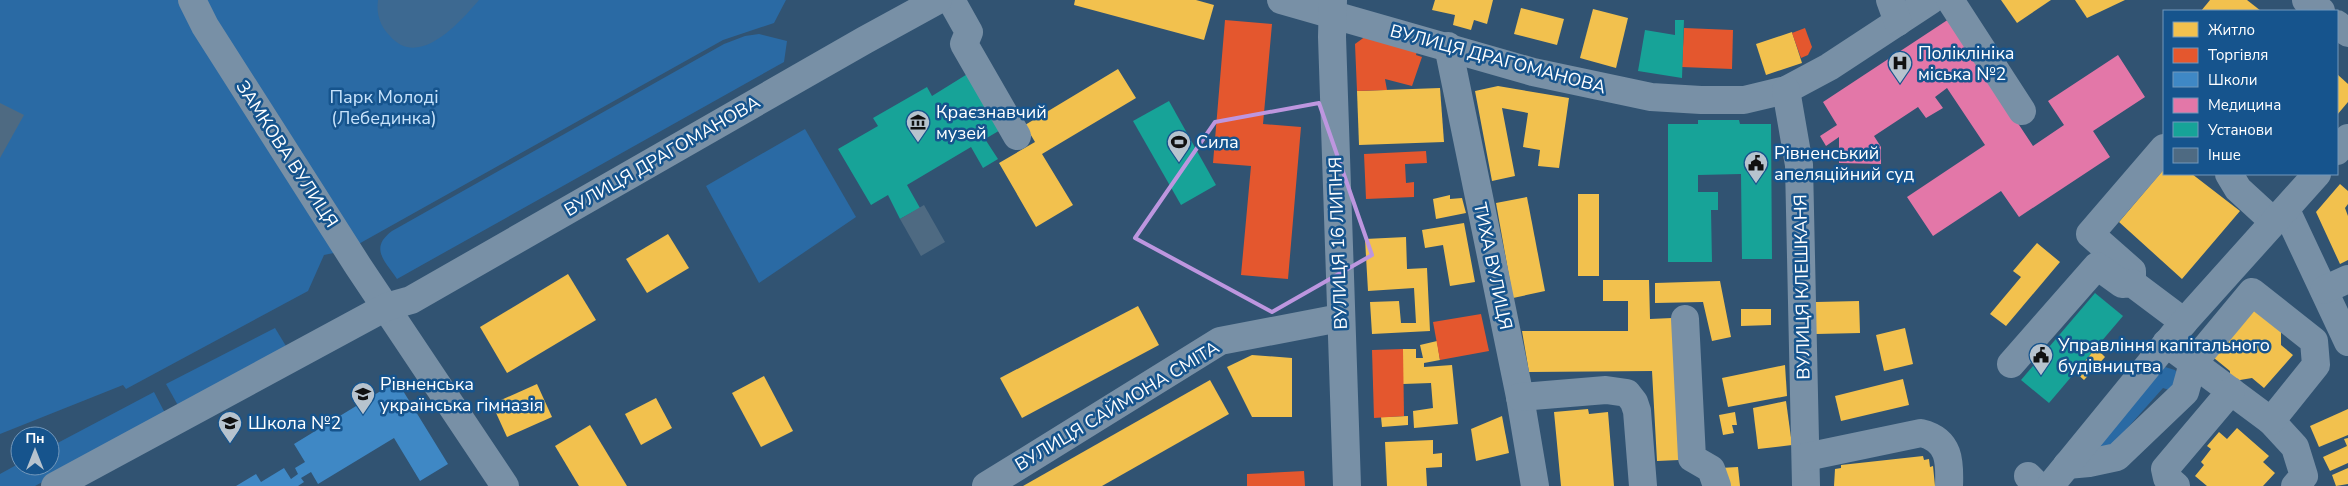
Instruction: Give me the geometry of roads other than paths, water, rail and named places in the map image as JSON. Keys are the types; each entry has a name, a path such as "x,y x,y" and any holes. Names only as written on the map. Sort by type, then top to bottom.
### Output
{"main road":[{"path":"2306,0 2320,10"},
{"path":"2338,25 2348,33"}],"street":[{"name":"ЗАМКОВА ВУЛИЦЯ","path":"192,0 221,51 497,483"},
{"name":"ВУЛИЦЯ ДРАГОМАНОВА","path":"56,486 386,307 412,300 938,0"},
{"path":"951,0 969,32 964,44 1017,136"},
{"name":"ВУЛИЦЯ ДРАГОМАНОВА","path":"1281,0 1333,7 1448,46 1533,72 1651,96 1701,100 1744,100 1786,90 1830,67 1894,11 1932,0"},
{"path":"1950,0 2022,111"},
{"name":"ВУЛИЦЯ 16 ЛИПНЯ","path":"1333,7 1340,318 1347,486"},
{"name":"ТИХА ВУЛИЦЯ","path":"1448,46 1520,397 1535,486"},
{"name":"ВУЛИЦЯ КЛЕШКАНЯ","path":"1786,90 1799,165 1806,486"},
{"path":"2338,150 2348,138"},
{"path":"2132,283 2132,271 2090,234 2163,149"},
{"path":"2230,175 2238,189 2280,216 2336,285 2348,342"},
{"path":"2039,483 2067,465 2184,322 2316,175"},
{"path":"2012,364 2097,266 2122,284 2132,283 2184,322"},
{"path":"2067,465 2089,463 2117,457 2184,392 2193,363 2252,292 2314,341 2316,365 2271,421"},
{"name":"ВУЛИЦЯ САЙМОНА СМІТА","path":"986,486 1220,341 1340,318"},
{"path":"1685,319 1692,458 1712,469 1717,486"},
{"path":"2166,343 2271,421 2295,447 2304,476 2295,486"},
{"path":"1520,397 1606,390 1627,393 1634,402 1637,411 1643,486"},
{"path":"2176,486 2167,478 2165,469 2231,391"},
{"path":"1806,457 1921,433 1934,439 1946,450 1950,461 1949,486"}],"place":[{"name":"Поліклініка міська №2","path":"1900,84"},
{"name":"Краєзнавчий музей","path":"918,143"},
{"name":"Сила","path":"1179,163"},
{"name":"Рівненський апеляційний суд","path":"1756,184"},
{"name":"Управління капітального будівництва","path":"2041,376"},
{"name":"Рівненська українська гімназія","path":"363,415"},
{"name":"Школа №2","path":"230,444"}],"park label":[{"name":"Парк Молоді (Лебединка)","path":"384,107"}]}
